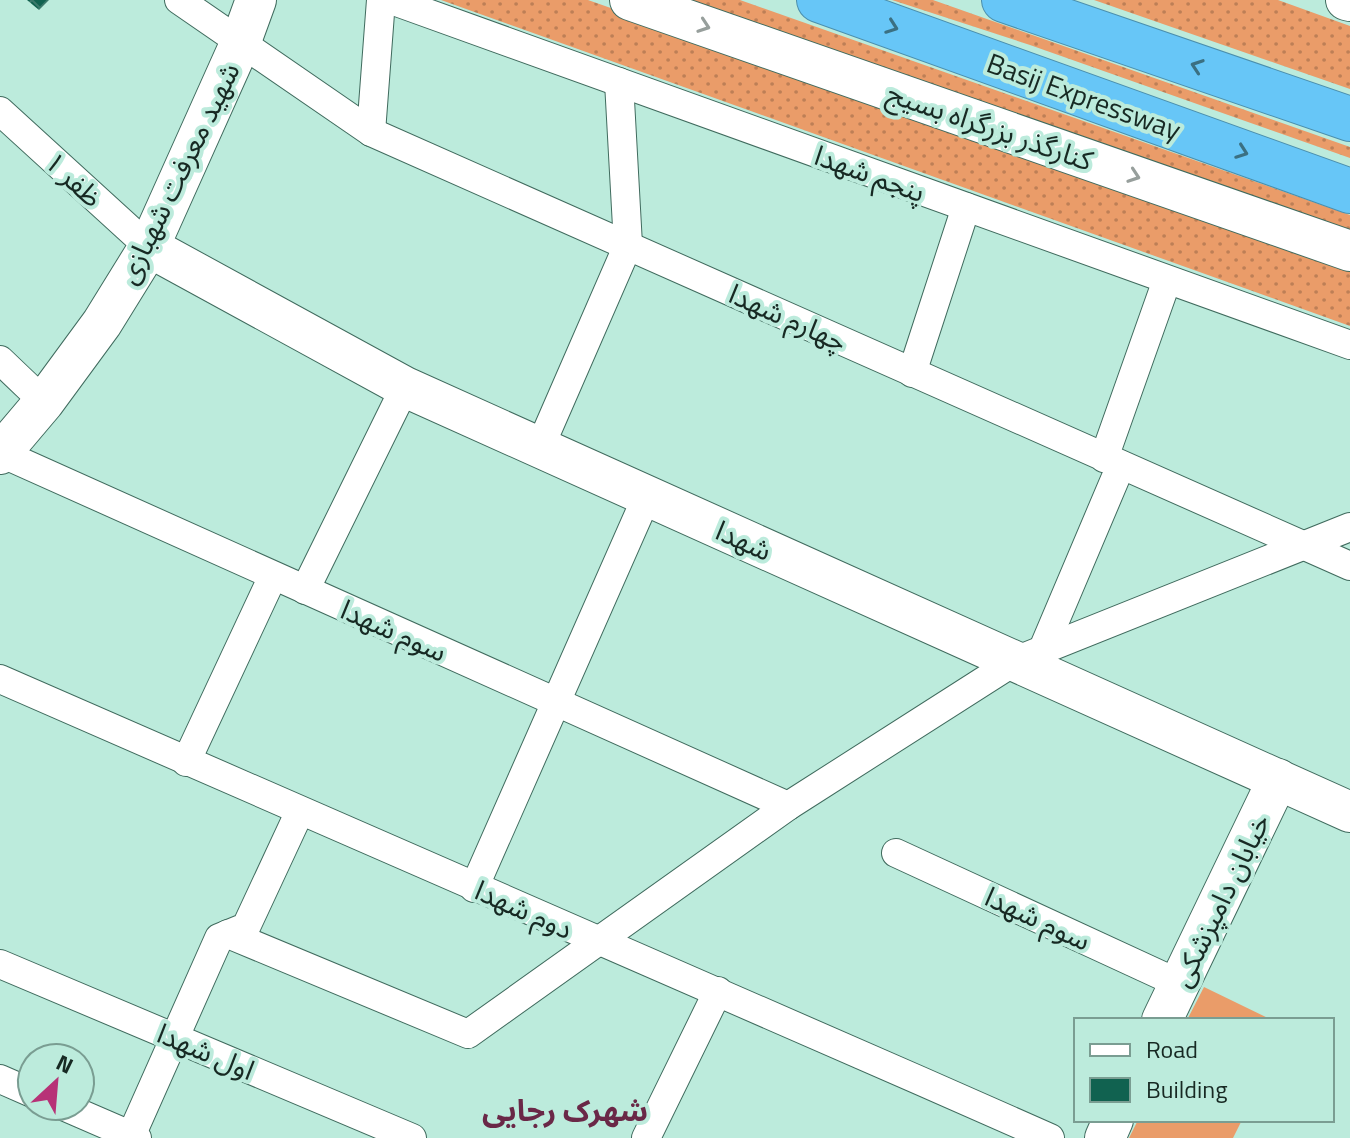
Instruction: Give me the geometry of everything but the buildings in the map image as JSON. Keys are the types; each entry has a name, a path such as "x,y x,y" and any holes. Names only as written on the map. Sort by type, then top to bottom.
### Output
{"highway":[{"name":"Basij Expressway","path":"819,0 1350,191"},
{"path":"1004,0 1350,119"}],"street":[{"name":"چهارم شهدا","path":"179,0 371,132 1350,566"},
{"name":"شهید معرفت شهبازی","path":"0,454 44,402 102,323 149,247 240,44 256,0"},
{"path":"371,132 381,0"},
{"name":"پنجم شهدا","path":"391,0 1350,345"},
{"name":"کنارگذر بزرگراه بسیج","path":"630,0 1350,251"},
{"path":"540,447 628,245 619,82"},
{"name":"ظفر ۱","path":"0,111 149,247"},
{"path":"912,373 966,207"},
{"name":"شهدا","path":"149,247 405,387 647,496 1029,655 1350,812"},
{"path":"1029,655 1112,461 1167,280"},
{"path":"0,360 44,402"},
{"path":"305,590 405,387"},
{"name":"سوم شهدا","path":"0,454 788,806"},
{"path":"474,888 647,496"},
{"path":"228,934 468,1034 788,806 1029,655 1350,527"},
{"path":"186,762 273,576"},
{"name":"دوم شهدا","path":"0,679 1050,1138"},
{"name":"خیابان دامپزشکی","path":"1163,1018 1278,779"},
{"path":"96,1120 134,1137 219,938 246,927 300,811"},
{"name":"سوم شهدا","path":"896,853 1180,984"},
{"name":"اول شهدا","path":"0,964 412,1138"},
{"path":"646,1138 718,991"}],"shaded area":[{"path":"441,0 588,0 1350,268 1350,326"},
{"path":"675,0 740,0 1350,215 1350,238"},
{"path":"892,0 933,0 1350,147 1350,158 1030,45"},
{"path":"1094,0 1278,0 1350,26 1350,89"},
{"path":"1204,987 1268,1018 1188,1018"},
{"path":"1137,1122 1241,1122 1233,1138 1129,1138"}],"district":[{"name":"شهرک رجایی","path":"565,1110"}]}
